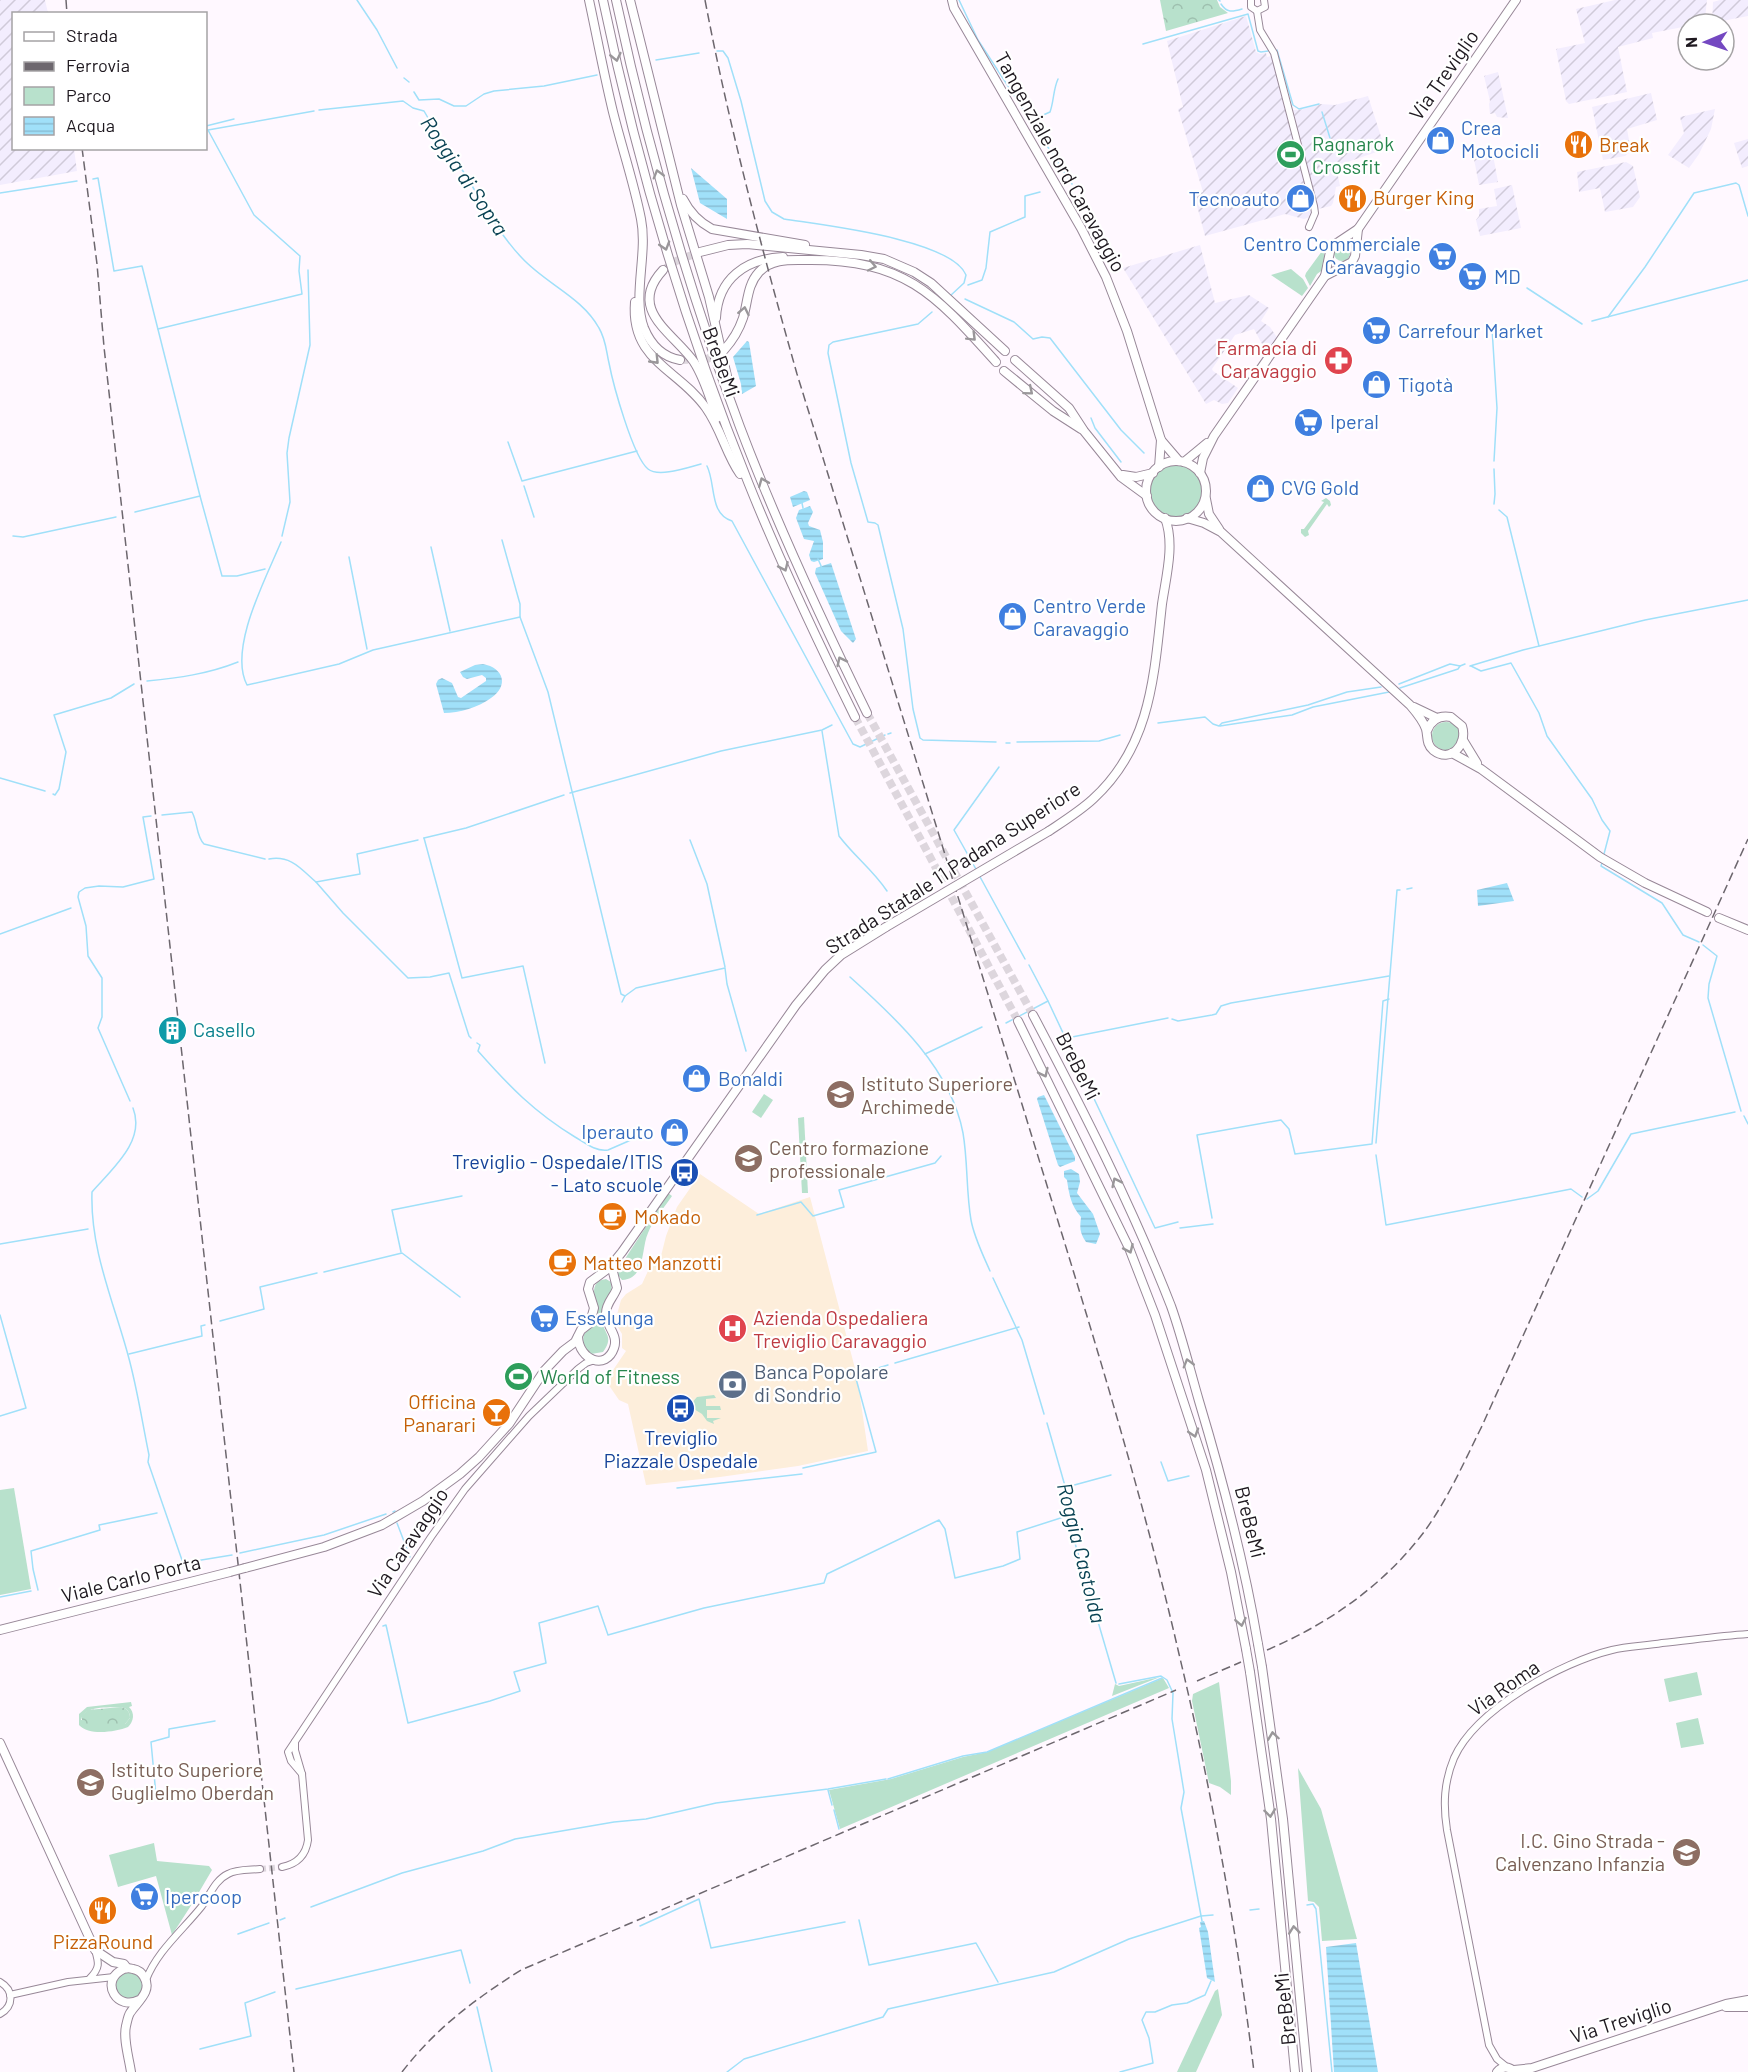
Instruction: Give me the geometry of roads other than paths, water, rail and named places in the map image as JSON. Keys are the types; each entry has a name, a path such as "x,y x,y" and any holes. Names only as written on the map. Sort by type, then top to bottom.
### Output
{"highway":[{"path":"589,0 612,111 641,219 643,235 640,306 645,329 653,345 661,352 680,360"},
{"name":"BreBeMi","path":"603,0 628,111 659,225 693,331 749,485 806,616 855,717"},
{"name":"BreBeMi","path":"616,0 640,108 670,216 705,327 741,429 818,613 867,713"},
{"path":"630,0 675,182 741,429"},
{"path":"675,182 688,209 712,229 884,260 914,272 938,288 1005,351"},
{"path":"700,252 728,245 747,244 841,252"},
{"path":"716,330 719,299 737,272 750,264 768,258 788,257 870,266 908,279 927,291 996,362"},
{"path":"724,350 739,329 749,289 760,270 782,261 814,260"},
{"path":"642,266 634,309 641,342 651,356 703,404 714,421 730,458 749,485"},
{"path":"663,270 652,288 650,296 652,312 660,327 688,354 699,370 726,439 737,455"},
{"path":"1015,360 1069,408 1117,472 1147,496"},
{"path":"1004,371 1053,411 1084,430"},
{"path":"1117,472 1136,477 1156,470"},
{"name":"BreBeMi","path":"1033,1015 1145,1242 1172,1309 1223,1484 1242,1559 1262,1667 1283,1820 1307,2072"},
{"name":"BreBeMi","path":"1018,1021 1129,1248 1155,1315 1206,1470 1231,1572 1250,1672 1271,1819 1294,2072"}],"main road":[{"name":"Tangenziale nord Caravaggio","path":"945,0 953,4 1081,228 1106,277 1127,331 1161,440 1182,462"},
{"name":"Via Treviglio","path":"1358,229 1516,0"},
{"path":"1200,472 1203,458 1214,436 1325,276 1333,244 1342,241 1358,229"},
{"path":"1325,276 1352,262 1358,229"},
{"path":"1342,241 1349,243 1355,252"},
{"path":"1329,253 1332,261 1343,267"},
{"path":"1182,462 1194,455 1214,436"},
{"name":"Tangenziale nord Caravaggio","path":"1156,470 1161,440"},
{"path":"1221,532 1204,523 1164,518 1152,508 1147,496 1148,484 1156,470 1166,463 1182,462 1200,472 1206,485 1205,497 1209,514 1221,532 1410,705 1427,731"},
{"path":"1185,519 1200,508 1205,497"},
{"name":"Strada Statale 11 Padana Superiore","path":"732,1095 796,1005 825,970 845,952 1049,831 1086,806 1107,784 1127,757 1142,726 1151,694 1170,544 1164,518"},
{"name":"Strada Statale 11 Padana Superiore","path":"1170,544 1185,519"},
{"path":"1410,705 1437,718 1447,717 1457,721 1463,729 1463,740 1452,753"},
{"path":"1437,718 1427,731 1427,740 1432,749 1441,754 1452,753 1481,769 1600,856 1645,883 1707,912"},
{"path":"1463,740 1481,769"},
{"path":"1719,918 1748,930"},
{"name":"Via Caravaggio","path":"245,1568 324,1547 402,1514 444,1487 479,1457 509,1424 544,1371 573,1344 581,1330 593,1319 594,1308 588,1289 590,1282 609,1268 622,1251 732,1095"},
{"name":"Via Caravaggio","path":"596,1360 608,1356 615,1346 614,1335 607,1325 606,1314 608,1304 617,1287 614,1268 622,1251"},
{"path":"601,1274 608,1274 614,1279"},
{"path":"578,1337 583,1354"},
{"path":"555,1359 571,1351 596,1360"},
{"name":"Viale Carlo Porta","path":"0,1630 245,1568"},
{"path":"0,1743 95,1950 113,1962 124,1964 127,1968 138,1971 146,1980 146,1990 130,2013 125,2028 131,2072"},
{"path":"113,1962 116,1966 116,1975 112,1988 117,1998 128,2003 139,2000"},
{"path":"116,1975 127,1968"},
{"name":"Via Treviglio","path":"1497,2072 1502,2068 1529,2070 1570,2054 1738,2000 1748,2000"},
{"path":"128,2003 130,2013"},
{"path":"1722,2007 1748,2007"}],"street":[{"path":"1251,0 1251,7 1257,11 1260,30 1274,53 1316,212 1309,227"},
{"path":"1257,11 1265,7 1264,0"},
{"name":"Via Caravaggio","path":"578,1370 583,1354"},
{"name":"Via Caravaggio","path":"302,1774 291,1761 288,1752 431,1537 465,1490 529,1416 578,1370 588,1362 596,1360"},
{"name":"Via Roma","path":"1512,2070 1497,2059 1489,2045 1444,1811 1444,1793 1449,1772 1462,1744 1479,1724 1511,1699 1542,1678 1580,1660 1614,1650 1748,1634"},
{"path":"282,1867 300,1859 308,1844 302,1774 295,1742"},
{"path":"146,1980 152,1966 172,1946 217,1882 226,1874 260,1869"},
{"path":"90,1978 99,1964 95,1950"},
{"path":"138,1971 152,1966"},
{"path":"10,1995 90,1978 102,1979 116,1975"},
{"path":"102,1979 112,1988"},
{"path":"0,1982 6,1986 10,1995 9,2006 0,2014"},
{"name":"Via Roma","path":"1497,2059 1497,2072"}],"water":[{"path":"691,168 727,199 727,219 700,203"},
{"path":"747,341 756,386 742,394 733,357"},
{"path":"804,491 807,492 810,500 793,507 790,497"},
{"path":"810,506 813,512 809,526 820,530 823,542 823,559 814,562 811,561 809,555 814,541 804,539 796,518 799,510"},
{"path":"831,563 856,639 853,643 841,631 815,573 816,568"},
{"path":"483,664 500,673 502,683 497,693 475,707 444,713 436,684 438,680 442,678 452,683 458,697 461,698 486,681 486,678 482,675 467,679 460,672"},
{"path":"1507,883 1514,901 1478,906 1477,890"},
{"path":"1044,1095 1075,1157 1075,1161 1060,1167 1037,1099"},
{"path":"1071,1169 1079,1174 1080,1182 1077,1193 1093,1214 1100,1234 1096,1244 1086,1242 1081,1232 1081,1217 1073,1204 1067,1180 1064,1177 1064,1171"},
{"path":"1204,1921 1208,1932 1215,1982 1207,1978 1199,1928 1201,1927 1200,1922"},
{"path":"1356,1943 1378,2072 1334,2072 1326,1947"}],"waterway":[{"path":"357,0 377,30 397,68"},
{"path":"959,0 978,40 1072,184"},
{"path":"1221,4 1230,11 1242,9"},
{"path":"1143,44 1248,14 1258,51 1268,51"},
{"path":"1277,50 1293,105 1299,109 1319,104"},
{"path":"717,51 723,51 728,58 741,101 765,201 772,212 784,219 883,236 936,252 955,263 966,275 964,283 950,296"},
{"path":"656,60 699,53"},
{"path":"414,92 419,100 439,99 454,106 466,106 484,94 494,91 544,86 597,75"},
{"path":"404,78 409,82"},
{"path":"1032,120 1050,112 1058,79"},
{"name":"Roggia di Sopra","path":"319,110 403,101 413,108 424,111 513,248 532,267 583,308 599,328 624,419 642,462 648,469 659,472 674,471 701,464"},
{"path":"158,329 302,294 300,256 254,215 208,130 314,111"},
{"path":"1322,112 1330,138"},
{"path":"207,126 234,119"},
{"path":"93,179 98,178 114,271 142,266 200,496"},
{"path":"0,193 77,181"},
{"path":"1608,317 1645,267 1694,193 1736,183 1739,185 1748,216"},
{"path":"968,285 982,280 986,268 990,232 1025,217 1025,196 1040,192"},
{"path":"282,536 290,502 287,453 289,438 310,345 308,270"},
{"path":"1592,321 1748,280"},
{"path":"1527,288 1582,324"},
{"path":"965,299 1014,322 1033,339 1050,338 1121,430 1144,453"},
{"path":"932,312 918,324 833,342 829,345 828,353 851,463 868,522 878,525 903,629 913,709 920,738 923,740 996,742"},
{"path":"1492,328 1497,408 1494,461"},
{"path":"1091,418 1095,428 1121,462"},
{"path":"508,442 522,481 637,451"},
{"path":"707,466 716,505 720,512 732,521 853,744 860,747 885,735"},
{"path":"1494,469 1494,504"},
{"path":"524,486 534,517"},
{"path":"135,512 200,496 222,576 237,576 265,569"},
{"path":"802,503 803,508"},
{"path":"1499,510 1507,517 1539,646"},
{"path":"13,536 23,537 116,517"},
{"path":"502,540 520,604 520,617 548,692 621,994 625,996"},
{"path":"281,542 245,633 242,670 247,685 339,664 373,650 520,617"},
{"path":"431,547 450,631"},
{"path":"349,557 367,649"},
{"path":"818,559 822,568"},
{"path":"1470,666 1523,650 1645,620 1748,600"},
{"path":"147,681 193,675 238,662"},
{"path":"1471,666 1481,671 1511,663 1539,713 1547,736 1592,799 1610,831 1604,854"},
{"path":"1399,684 1450,664 1460,666 1465,664"},
{"path":"1400,688 1458,669 1460,666"},
{"path":"53,794 55,795 59,789 66,752 54,715 111,698 134,684"},
{"path":"1158,723 1205,717 1219,726 1222,723 1308,705 1347,692 1381,687"},
{"path":"1220,726 1292,715 1313,707 1389,692"},
{"path":"570,793 721,751 822,730 832,725"},
{"path":"822,731 839,836 887,891"},
{"path":"1017,742 1099,741 1120,735"},
{"path":"977,871 954,830 999,767"},
{"path":"0,778 45,791"},
{"path":"424,838 466,828 564,795"},
{"path":"162,815 192,812 204,844 265,859"},
{"path":"130,1101 98,1028 102,1017 102,978 88,956 86,926 78,897 79,892 85,888 123,887 154,879 143,817 151,816"},
{"path":"424,838 462,978 523,966 545,1063"},
{"path":"269,859 290,861 316,882 360,874 357,854 418,840"},
{"path":"690,840 707,884 725,967"},
{"path":"1602,863 1601,866 1662,903 1683,935 1699,942"},
{"path":"979,875 1025,959"},
{"path":"316,882 343,913 408,978 449,973 471,1038"},
{"path":"1407,889 1412,888"},
{"path":"1376,1143 1397,890 1400,890"},
{"path":"0,934 71,908"},
{"path":"1703,945 1717,956 1709,984 1708,998 1741,1111"},
{"path":"1029,965 1155,1228 1178,1222"},
{"path":"622,1002 625,996 636,988 725,968 727,984 746,1051"},
{"path":"1172,1019 1178,1021 1216,1014 1221,1006 1231,1003 1389,976"},
{"name":"Roggia Castolda","path":"850,977 886,1010 920,1047 947,1088 957,1110 963,1133 972,1226 990,1271"},
{"path":"1212,1218 1197,1135 1281,1120 1289,1129 1295,1154 1372,1144 1383,1001 1389,999"},
{"name":"BreBeMi","path":"1006,1023 1048,1001"},
{"path":"1067,1038 1168,1018"},
{"path":"925,1054 982,1027"},
{"path":"477,1043 480,1045 478,1051 523,1098 560,1128 591,1146 599,1150 608,1150 647,1133"},
{"path":"133,1108 136,1120 131,1143 125,1154 92,1192 92,1213 99,1254 137,1392 149,1455 148,1462 183,1563 232,1555"},
{"path":"1587,1199 1598,1191 1631,1134 1735,1112"},
{"path":"1744,1116 1748,1124"},
{"path":"1376,1155 1386,1225 1571,1189 1582,1197"},
{"path":"757,1215 801,1202 813,1216 844,1207 839,1190 935,1163 941,1156"},
{"path":"401,1252 392,1210 462,1196"},
{"path":"1180,1228 1213,1224"},
{"path":"0,1244 88,1229"},
{"path":"324,1272 402,1253 460,1297"},
{"path":"220,1321 264,1309 260,1287 317,1273"},
{"name":"Roggia Castolda","path":"993,1278 1022,1340 1044,1414"},
{"path":"0,1315 26,1408 0,1416"},
{"path":"129,1354 202,1336 201,1326 205,1325"},
{"path":"895,1363 1019,1327"},
{"path":"803,1468 876,1452 855,1375 888,1365"},
{"name":"Roggia Castolda","path":"1047,1423 1073,1514 1072,1533 1116,1683"},
{"path":"1161,1462 1168,1481 1189,1476"},
{"path":"677,1488 802,1474"},
{"path":"1067,1487 1111,1475"},
{"path":"38,1590 31,1551 100,1530 99,1525 157,1513"},
{"path":"240,1553 324,1535 386,1514"},
{"path":"383,1626 386,1625 408,1723 520,1691 514,1672 546,1663 539,1623 598,1606 608,1635 704,1608 824,1583 827,1574 939,1520 945,1529 955,1578 1003,1566 1020,1559 1017,1532 1073,1514"},
{"path":"397,1523 410,1557"},
{"path":"0,1597 31,1591"},
{"path":"1119,1684 1161,1676 1167,1680 1173,1693 1172,1719 1184,1792 1181,1808 1202,1921"},
{"path":"888,1779 963,1756 987,1752 1162,1678"},
{"path":"147,1798 156,1795 151,1742 169,1737 169,1729 215,1721"},
{"path":"311,1907 402,1873 483,1851 515,1839 614,1822 646,1819 716,1803 886,1779"},
{"path":"828,1790 832,1805"},
{"path":"834,1810 839,1829"},
{"path":"640,1926 699,1899 711,1948 845,1922"},
{"path":"1307,1905 1313,1904 1316,1909 1332,2072"},
{"path":"1250,1910 1259,1909"},
{"path":"727,2072 744,2059 883,2017 888,2009 1054,1972 1129,1939 1201,1916 1213,1915"},
{"path":"280,1920 285,1918"},
{"path":"859,1920 869,1965 976,1943 998,1982"},
{"path":"238,1934 269,1923"},
{"path":"296,1989 461,1950 470,1983"},
{"path":"1120,2072 1153,2063 1149,2038 1142,2020 1146,2012 1155,2012 1172,2005 1187,2003 1205,1995 1211,1981"},
{"path":"200,2049 251,2036 245,2003 275,1992"},
{"path":"477,2007 492,2072"}],"tunnel":[{"path":"663,270 676,261 700,252"},
{"path":"680,360 707,359 720,353"},
{"path":"867,713 1033,1015"},
{"path":"855,717 1018,1021"},
{"path":"260,1869 282,1867"}],"railway":[{"path":"66,0 67,12"},
{"path":"705,0 747,188 797,374 1084,1307 1144,1514 1179,1654 1213,1810 1232,1915 1254,2072"},
{"path":"82,150 97,264 104,347 294,2072"},
{"path":"1267,1650 1312,1628 1353,1602 1391,1570 1408,1552 1441,1507 1482,1426 1748,839"},
{"path":"1197,1681 1241,1662"},
{"path":"402,2072 442,2028 487,1992 521,1970 1176,1690"}],"place":[{"name":"Crea Motocicli","path":"1440,140"},
{"name":"Break","path":"1578,145"},
{"name":"Ragnarok Crossfit","path":"1291,155"},
{"name":"Burger King","path":"1352,198"},
{"name":"Tecnoauto","path":"1301,199"},
{"name":"Centro Commerciale Caravaggio","path":"1442,256"},
{"name":"MD","path":"1473,277"},
{"name":"Carrefour Market","path":"1377,331"},
{"name":"Farmacia di Caravaggio","path":"1338,360"},
{"name":"Tigotà","path":"1377,385"},
{"name":"Iperal","path":"1309,422"},
{"name":"CVG Gold","path":"1260,488"},
{"name":"Centro Verde Caravaggio","path":"1012,617"},
{"name":"Casello","path":"172,1030"},
{"name":"Bonaldi","path":"697,1079"},
{"name":"Istituto Superiore Archimede","path":"840,1095"},
{"name":"Iperauto","path":"675,1132"},
{"name":"Centro formazione professionale","path":"748,1159"},
{"name":"Treviglio - Ospedale/ITIS - Lato scuole","path":"684,1173"},
{"name":"Mokado","path":"613,1217"},
{"name":"Matteo Manzotti","path":"562,1263"},
{"name":"Esselunga","path":"544,1318"},
{"name":"Azienda Ospedaliera Treviglio Caravaggio","path":"732,1329"},
{"name":"World of Fitness","path":"519,1377"},
{"name":"Banca Popolare di Sondrio","path":"733,1384"},
{"name":"Treviglio Piazzale Ospedale","path":"681,1408"},
{"name":"Officina Panarari","path":"497,1413"},
{"name":"Istituto Superiore Guglielmo Oberdan","path":"90,1782"},
{"name":"I.C. Gino Strada - Calvenzano Infanzia","path":"1686,1853"},
{"name":"Ipercoop","path":"144,1897"},
{"name":"PizzaRound","path":"103,1911"}]}
